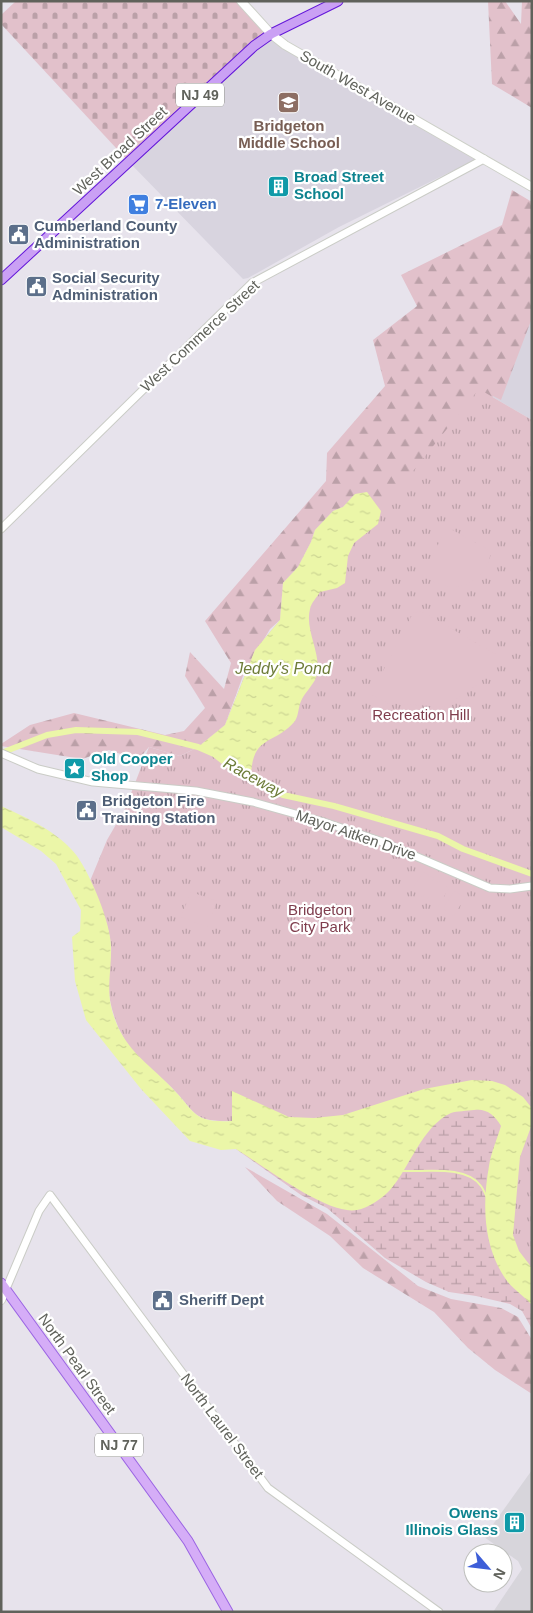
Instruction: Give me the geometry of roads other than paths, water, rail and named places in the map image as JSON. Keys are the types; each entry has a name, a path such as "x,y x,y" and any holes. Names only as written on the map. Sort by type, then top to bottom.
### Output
{"highway":[{"name":"West Broad Street","path":"1,280 244,55 271,34 338,1"}],"main road":[{"name":"South West Avenue","path":"241,1 271,34 285,45 532,186"},
{"path":"1,1300 4,1286"},
{"name":"North Pearl Street","path":"4,1286 188,1541 228,1612"}],"street":[{"name":"West Commerce Street","path":"1,529 252,284 484,160"},
{"name":"Mayor Aitken Drive","path":"1,753 50,772 93,782 196,791 253,802 380,841 490,888 510,889 532,886"},
{"name":"North Laurel Street","path":"4,1286 39,1211 50,1195 268,1488 439,1612"}],"water":[{"name":"Jeddy's Pond","path":"367,492 381,511 378,524 354,543 348,556 345,583 337,588 320,592 311,607 310,627 318,663 315,680 302,699 295,721 287,729 266,742 255,754 251,777 198,747 225,725 255,650 280,620 283,583 298,567 315,530 333,511 343,507 355,494"},
{"path":"1,806 52,833 70,847 83,865 94,888 108,927 111,949 109,988 111,1006 118,1027 135,1052 202,1118 232,1121 232,1091 289,1117 314,1118 343,1115 424,1089 472,1080 492,1081 505,1085 523,1097 531,1107 532,1124 520,1157 513,1235 519,1251 532,1268 532,1305 507,1281 493,1255 489,1240 486,1226 485,1196 491,1156 501,1126 486,1111 456,1112 441,1119 424,1138 390,1190 375,1202 357,1210 345,1210 313,1198 236,1149 221,1150 190,1141 141,1089 86,1020 75,981 72,937 80,931 81,910 56,864 41,851 1,827"}],"waterway":[{"name":"Raceway","path":"1,753 47,735 76,730 138,732 198,747 214,754 232,768 283,795 334,806 438,836 463,849 532,874"},
{"path":"403,1171 445,1171 466,1175 474,1179 481,1186 488,1200"}],"place":[{"name":"Bridgeton Middle School","path":"289,103"},
{"name":"Broad Street School","path":"278,186"},
{"name":"7-Eleven","path":"139,204"},
{"name":"Cumberland County Administration","path":"18,235"},
{"name":"Social Security Administration","path":"36,287"},
{"name":"Old Cooper Shop","path":"75,768"},
{"name":"Bridgeton Fire Training Station","path":"86,810"},
{"name":"Sheriff Dept","path":"163,1300"},
{"name":"Owens Illinois Glass","path":"514,1522"}],"park label":[{"name":"Recreation Hill","path":"421,715"},
{"name":"Bridgeton City Park","path":"320,918"}]}
